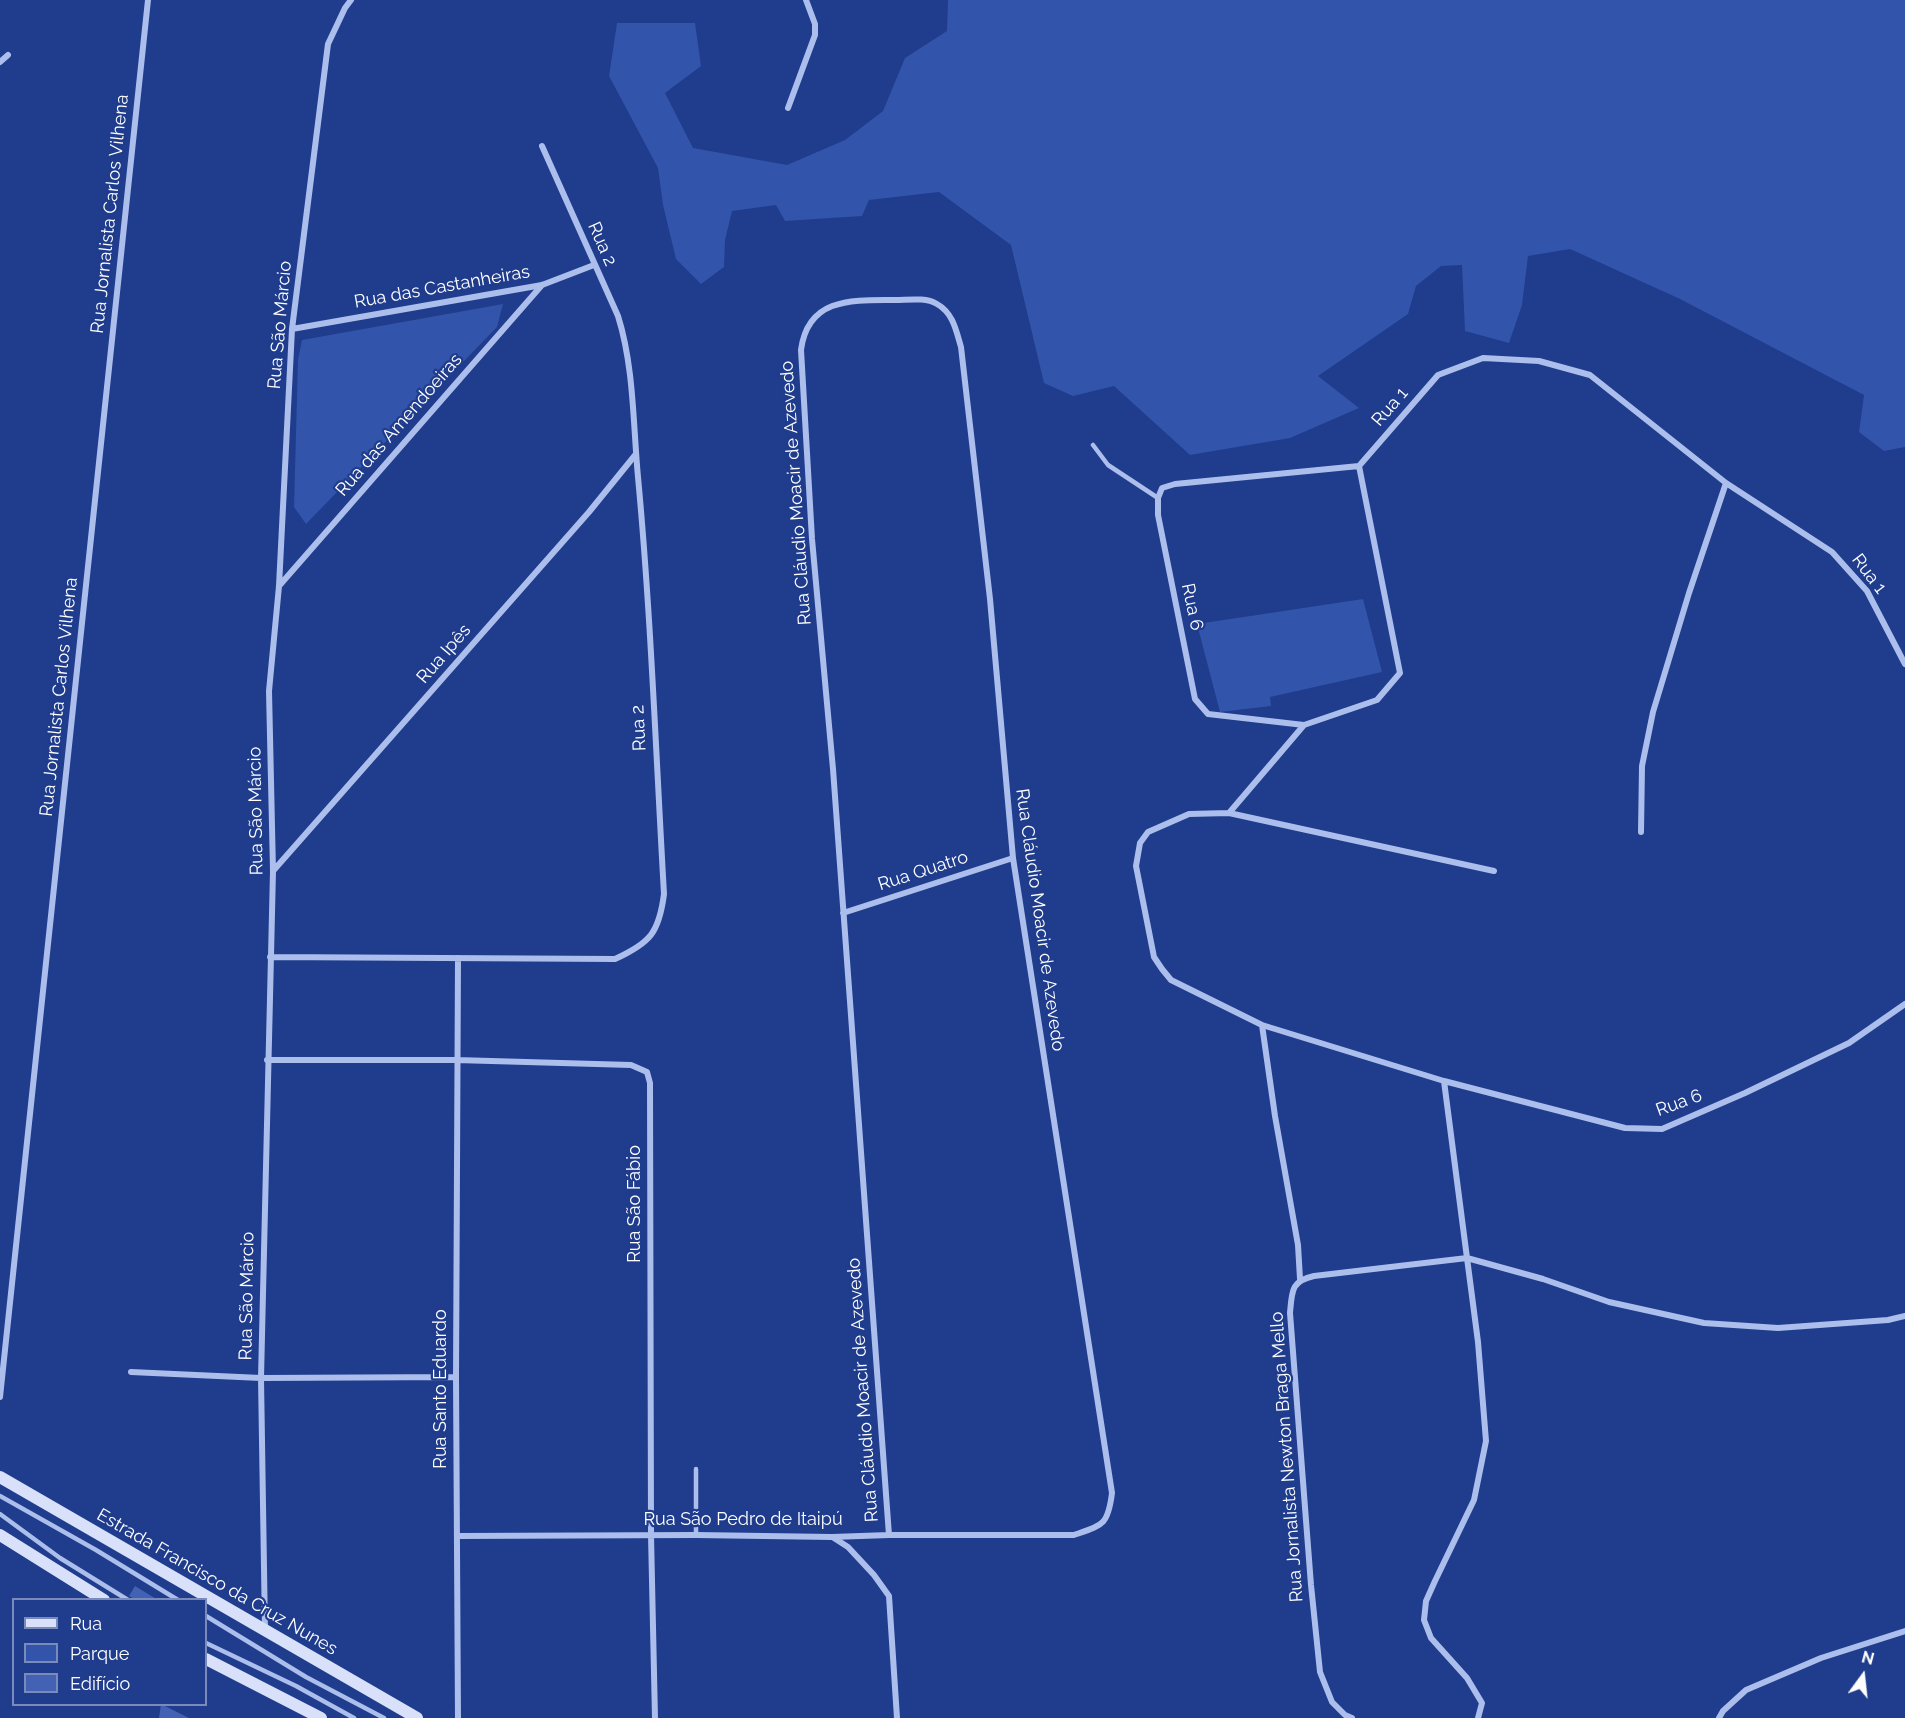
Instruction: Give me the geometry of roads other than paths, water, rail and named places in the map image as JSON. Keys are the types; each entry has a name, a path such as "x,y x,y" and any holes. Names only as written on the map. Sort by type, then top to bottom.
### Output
{"main road":[{"name":"Estrada Francisco da Cruz Nunes","path":"0,1477 417,1718"},
{"path":"0,1535 102,1598"},
{"path":"207,1660 321,1718"}],"street":[{"name":"Rua Jornalista Carlos Vilhena","path":"0,1397 148,0"},
{"name":"Rua São Márcio","path":"265,1631 261,1378 273,871 269,691 279,586 292,329 328,44 351,0"},
{"path":"788,108 815,35 815,24 806,0"},
{"path":"0,62 8,55"},
{"name":"Rua 2","path":"270,957 615,959 639,948 649,938 661,918 664,883 642,525 625,338 618,316 542,146"},
{"name":"Rua das Castanheiras","path":"292,329 542,285 594,265"},
{"name":"Rua das Amendoeiras","path":"279,586 542,285"},
{"name":"Rua Cláudio Moacir de Azevedo","path":"889,1535 833,769 813,539 801,350 803,336 810,321 827,308 850,300 930,300 947,312 955,324 961,347 990,599 1013,858 1112,1493"},
{"name":"Rua 1","path":"1359,466 1438,375 1483,358 1539,361 1590,375 1726,483 1832,552 1867,591 1905,663"},
{"name":"Rua Ipês","path":"273,871 589,512 636,454"},
{"path":"1158,498 1162,488 1175,484 1359,466 1400,673 1377,700 1304,725 1229,813"},
{"path":"1641,832 1642,766 1653,712 1689,593 1726,483"},
{"name":"Rua 6","path":"1158,498 1158,515 1195,699 1208,714 1304,725"},
{"name":"Rua 6","path":"1494,871 1229,813 1189,814 1148,832 1140,843 1136,866 1154,957 1171,980 1262,1025 1444,1081 1625,1128 1662,1129 1745,1093 1848,1043 1905,1004"},
{"name":"Rua Quatro","path":"843,913 1013,858"},
{"name":"Rua Santo Eduardo","path":"458,958 456,1060 458,1718"},
{"path":"1262,1025 1275,1116 1298,1245 1300,1279 1467,1258 1543,1279 1609,1302 1704,1323 1778,1328 1888,1320 1905,1316"},
{"name":"Rua São Fábio","path":"267,1060 456,1060 631,1065 642,1068 648,1076 650,1083 651,1535 655,1718"},
{"path":"1444,1081 1478,1342 1486,1441 1474,1500 1426,1601 1424,1620 1431,1638 1467,1678 1482,1703 1478,1718"},
{"name":"Rua Jornalista Newton Braga Mello","path":"1300,1279 1291,1298 1290,1313 1320,1672 1332,1702 1345,1715 1352,1718"},
{"path":"131,1371 261,1378 456,1377"},
{"name":"Rua São Pedro de Itaipú","path":"457,1536 1074,1535 1099,1526 1107,1517 1112,1493"},
{"path":"832,1537 848,1547 874,1575 889,1596 897,1718"},
{"path":"1719,1718 1723,1711 1746,1690 1821,1658 1905,1631"}],"lane":[{"path":"1093,445 1108,465 1158,498"},
{"path":"696,1469 696,1535"},
{"path":"0,1496 176,1598"},
{"path":"0,1514 60,1558 127,1598"},
{"path":"207,1617 306,1677 384,1718"},
{"path":"207,1643 296,1686 354,1718"}]}
